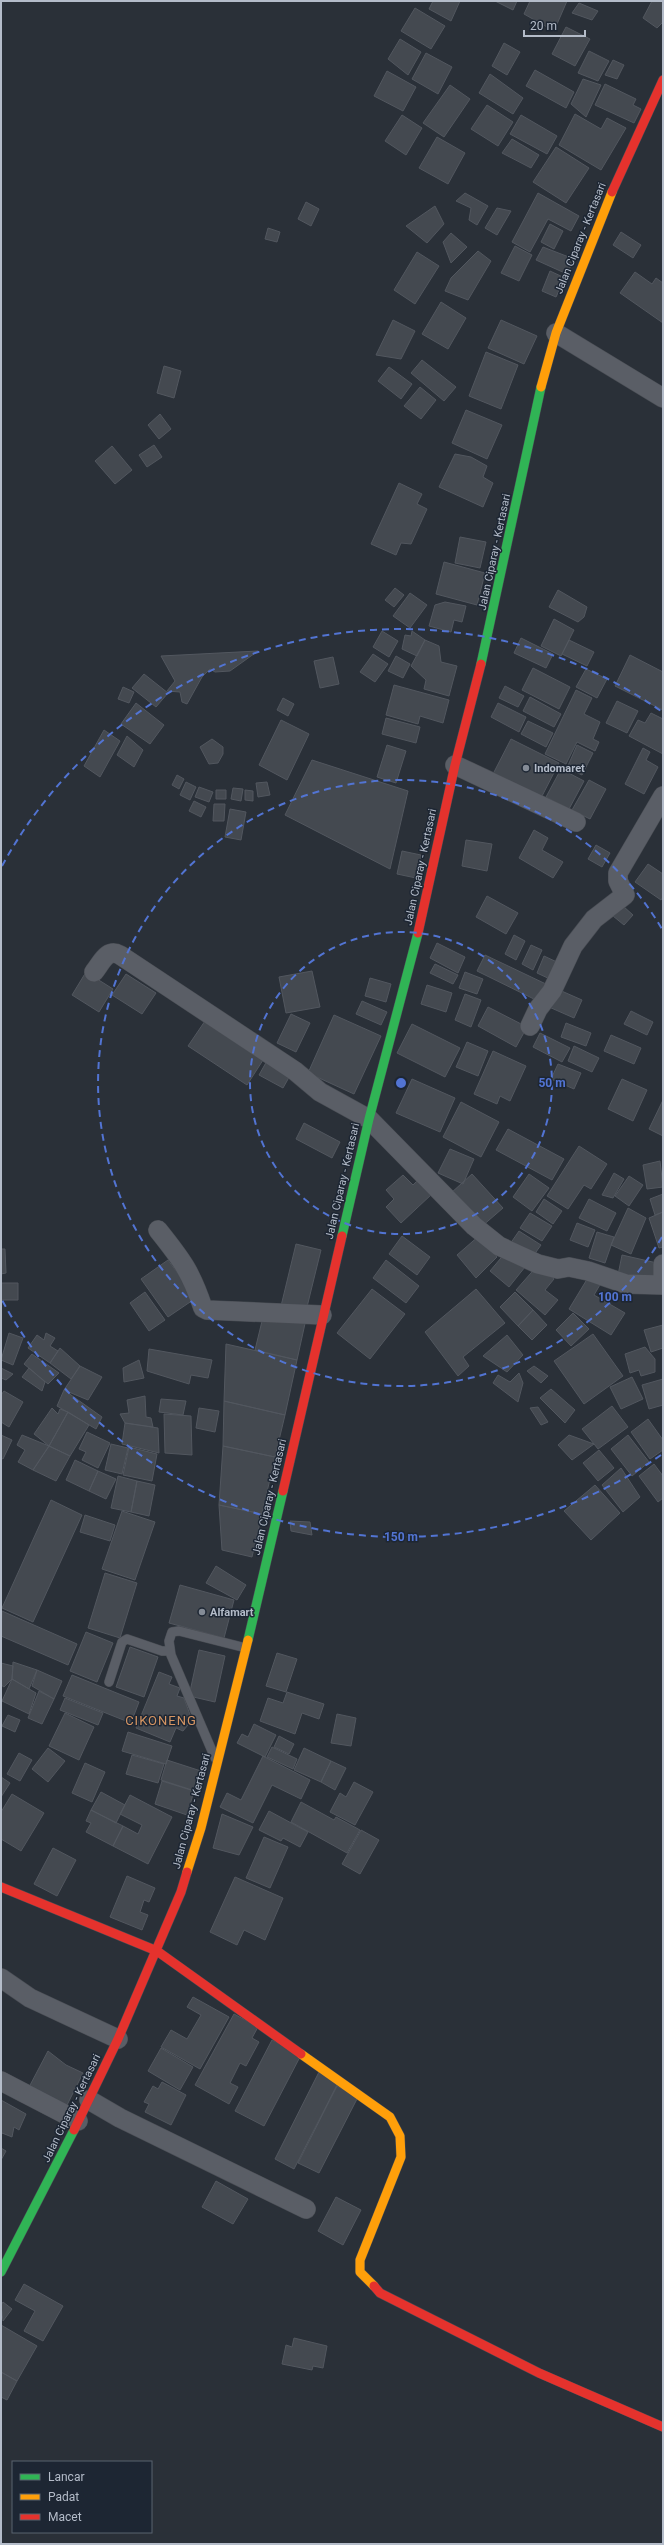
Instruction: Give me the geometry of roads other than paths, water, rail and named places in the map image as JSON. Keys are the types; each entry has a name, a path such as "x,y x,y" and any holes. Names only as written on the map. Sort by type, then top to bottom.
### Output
{"main road":[{"name":"Jalan Ciparay - Kertasari","path":"1,2272 118,2039 181,1892 201,1828 246,1648 322,1315 369,1119 423,915 454,765 490,629 534,413 556,333 600,217 663,80"},
{"path":"1,1887 157,1951 351,2087 390,2117 398,2128 402,2143 401,2157 360,2260 360,2272 367,2282 380,2293 539,2373 663,2427"}],"street":[{"path":"556,333 663,398"},
{"path":"454,765 576,822"},
{"path":"530,1026 538,1009 552,990 574,946 594,919 625,895 618,881 618,873 663,796"},
{"path":"94,972 109,953 114,952 120,955 295,1071 315,1088 341,1103 354,1113 369,1119 474,1226 499,1246 538,1264 558,1269 569,1267 588,1271 626,1284 663,1285"},
{"path":"158,1230 183,1260 192,1276 203,1308 207,1310 322,1315"},
{"path":"663,1264 663,1278"},
{"path":"1,1978 30,1998 118,2039"},
{"path":"1,2081 78,2121"},
{"path":"88,2100 120,2118 306,2209"}],"lane":[{"path":"217,1762 185,1690 170,1651 169,1641 172,1632 179,1631 246,1648"},
{"path":"108,1682 122,1642 127,1639 162,1651 170,1651"}],"place":[{"name":"Indomaret","path":"526,768"},
{"name":"Alfamart","path":"202,1612"}],"district":[{"name":"CIKONENG","path":"161,1720"}]}
